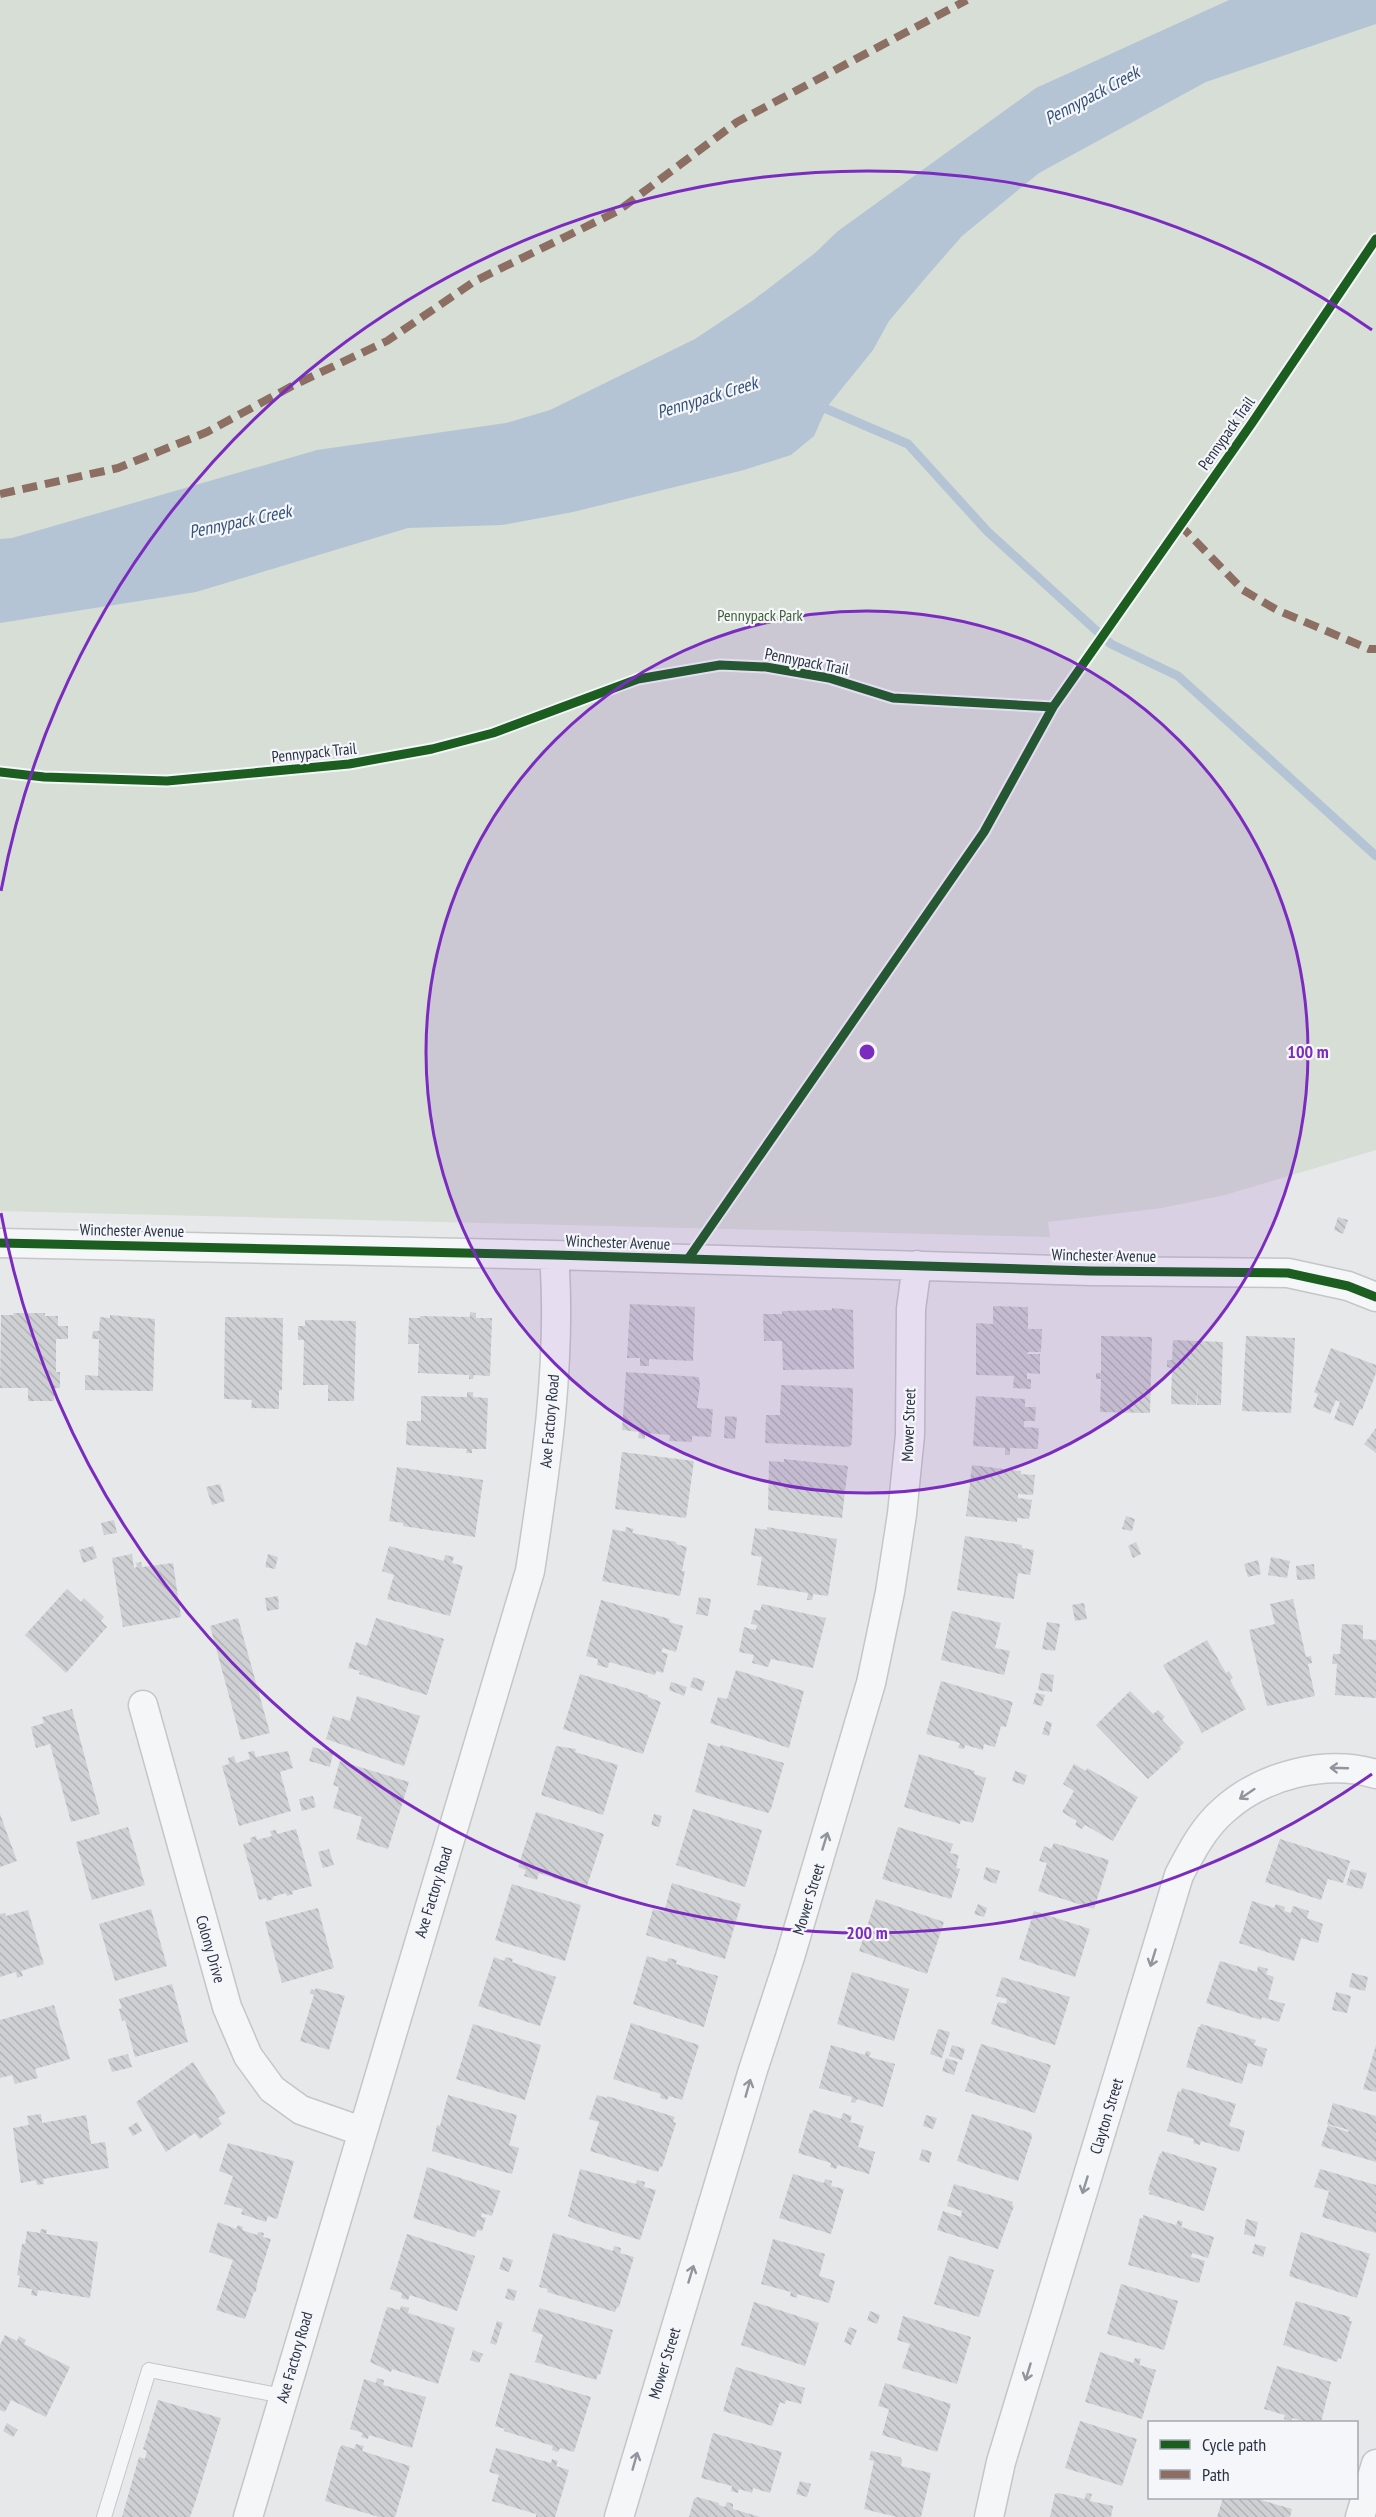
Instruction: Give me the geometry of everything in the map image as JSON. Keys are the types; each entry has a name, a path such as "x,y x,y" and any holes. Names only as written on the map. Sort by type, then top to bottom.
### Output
{"street":[{"name":"Winchester Avenue","path":"0,1243 554,1255 1090,1271 1288,1273 1348,1286 1376,1297"},
{"name":"Axe Factory Road","path":"248,2517 361,2131 530,1571 553,1395 557,1294 554,1255"},
{"name":"Mower Street","path":"619,2517 871,1683 890,1592 902,1514 910,1435 911,1309 917,1265"},
{"name":"Colony Drive","path":"143,1705 227,2007 248,2056 272,2089 301,2110 361,2131"},
{"name":"Clayton Street","path":"989,2517 1001,2462 1179,1875 1197,1842 1223,1810 1257,1787 1301,1772 1330,1767 1358,1769 1376,1774"},
{"path":"1360,2517 1376,2464"}],"lane":[{"path":"104,2517 149,2370 283,2396"}],"green space":[{"name":"Pennypack Park","path":"0,0 1376,0 1376,1150 1225,1195 1162,1208 1048,1222 1050,1237 0,1211"}],"water":[{"name":"Pennypack Creek","path":"1229,0 1376,0 1376,24 1206,82 1039,173 962,236 889,321 873,350 827,407 814,436 791,455 744,470 573,512 502,525 408,528 196,592 0,623 0,539 12,538 317,450 506,423 550,410 695,339 752,301 815,253 838,231 1036,88"}],"building":[{"path":"1338,1217 1348,1220 1343,1234 1334,1230"},
{"path":"630,1304 695,1307 693,1361 649,1359 649,1366 640,1366 640,1358 627,1358"},
{"path":"993,1306 1028,1307 1028,1329 1042,1329 1041,1352 1028,1352 1027,1354 1040,1354 1040,1374 1027,1373 1027,1379 1031,1379 1031,1389 1013,1388 1014,1376 976,1375 976,1323 993,1324"},
{"path":"832,1308 853,1310 854,1369 783,1370 782,1341 764,1341 763,1314 782,1314 782,1311 832,1310"},
{"path":"470,1312 476,1313 476,1318 492,1318 490,1376 474,1375 473,1379 469,1379 469,1375 418,1373 419,1344 408,1344 409,1318 420,1318 420,1316 470,1317"},
{"path":"13,1313 45,1313 45,1316 58,1316 58,1326 68,1326 68,1339 56,1339 56,1372 60,1372 60,1388 54,1388 54,1401 28,1401 28,1388 0,1388 1,1315 14,1315"},
{"path":"110,1315 155,1319 153,1391 85,1390 85,1375 98,1376 99,1339 92,1339 93,1331 99,1331 100,1317 110,1318"},
{"path":"225,1317 283,1318 282,1390 279,1390 279,1409 251,1408 252,1400 224,1399"},
{"path":"305,1320 356,1321 354,1401 328,1401 328,1385 303,1385 304,1340 298,1340 298,1326 305,1326"},
{"path":"1101,1336 1152,1337 1150,1413 1100,1412 1101,1379 1096,1379 1096,1373 1101,1373"},
{"path":"1246,1336 1295,1338 1291,1413 1242,1411"},
{"path":"1173,1340 1223,1342 1221,1405 1197,1405 1198,1388 1196,1405 1171,1404 1172,1368 1167,1367 1167,1360 1172,1360"},
{"path":"1331,1348 1376,1365 1376,1373 1362,1410 1360,1409 1353,1426 1334,1419 1340,1402 1336,1400 1330,1414 1313,1407 1318,1394 1314,1392"},
{"path":"626,1372 699,1377 697,1408 713,1409 711,1437 692,1436 692,1442 669,1441 670,1435 645,1433 645,1439 638,1438 639,1432 622,1430"},
{"path":"781,1385 853,1388 852,1444 849,1447 765,1443 766,1415 780,1415"},
{"path":"467,1392 473,1392 473,1397 488,1398 486,1449 472,1449 472,1453 466,1453 467,1449 406,1445 407,1421 421,1421 421,1396 467,1397"},
{"path":"976,1396 1025,1399 1025,1407 1036,1407 1035,1421 1024,1421 1024,1427 1039,1428 1038,1449 1010,1448 1010,1455 1005,1455 1005,1448 973,1446"},
{"path":"725,1416 737,1417 735,1439 724,1438"},
{"path":"1376,1428 1376,1453 1364,1444"},
{"path":"622,1452 694,1461 686,1518 615,1509"},
{"path":"784,1459 848,1466 842,1518 768,1510 769,1461 784,1462"},
{"path":"972,1465 1035,1475 1033,1495 1018,1494 1018,1498 1032,1500 1029,1519 1017,1518 1017,1522 966,1516"},
{"path":"397,1467 483,1480 475,1537 403,1526 403,1523 389,1521"},
{"path":"220,1484 225,1501 212,1505 206,1487"},
{"path":"1126,1516 1135,1519 1132,1531 1122,1529"},
{"path":"114,1520 117,1533 104,1535 101,1523"},
{"path":"626,1527 634,1529 632,1533 676,1542 676,1544 687,1547 680,1596 602,1581 613,1529 625,1532"},
{"path":"767,1527 837,1539 828,1596 813,1594 812,1600 807,1600 808,1593 757,1585 762,1557 751,1555 755,1528 767,1530"},
{"path":"965,1536 1022,1545 1022,1548 1034,1550 1030,1575 1018,1573 1014,1599 957,1590"},
{"path":"1136,1542 1141,1554 1133,1558 1128,1546"},
{"path":"93,1546 97,1558 83,1563 79,1550"},
{"path":"389,1546 444,1561 445,1555 454,1557 452,1563 463,1566 450,1616 387,1599 394,1575 382,1571"},
{"path":"132,1554 134,1568 137,1567 136,1563 141,1562 142,1567 173,1563 181,1617 123,1627 112,1558"},
{"path":"268,1554 278,1557 275,1569 265,1567"},
{"path":"1271,1557 1290,1561 1287,1578 1268,1575"},
{"path":"1258,1560 1261,1574 1248,1577 1244,1564"},
{"path":"1314,1564 1315,1579 1297,1580 1296,1566"},
{"path":"67,1589 81,1602 84,1598 104,1617 101,1621 107,1627 66,1673 25,1635"},
{"path":"278,1596 279,1609 267,1611 265,1598"},
{"path":"699,1597 711,1599 708,1616 696,1614"},
{"path":"1293,1599 1306,1657 1311,1656 1312,1663 1308,1664 1315,1696 1267,1706 1249,1630 1275,1624 1270,1604"},
{"path":"601,1600 670,1619 669,1622 683,1626 676,1652 663,1648 661,1652 668,1654 663,1673 656,1671 655,1675 609,1662 608,1668 597,1665 598,1659 586,1656"},
{"path":"1084,1603 1087,1619 1075,1621 1072,1605"},
{"path":"762,1604 826,1618 813,1668 771,1659 768,1667 752,1663 754,1655 739,1652 744,1627 756,1630 757,1625 751,1624 754,1610 760,1611"},
{"path":"952,1611 1001,1623 995,1648 1010,1651 1004,1675 941,1660"},
{"path":"238,1618 270,1733 241,1740 210,1626"},
{"path":"376,1618 444,1639 427,1695 359,1674 360,1671 348,1668 356,1642 367,1646"},
{"path":"1047,1622 1060,1624 1055,1651 1042,1649"},
{"path":"1342,1624 1363,1625 1363,1639 1376,1640 1376,1698 1335,1695 1337,1664 1332,1664 1333,1654 1340,1654"},
{"path":"1207,1640 1226,1673 1229,1671 1233,1678 1230,1680 1246,1709 1202,1733 1163,1665"},
{"path":"736,1670 804,1691 789,1748 710,1723 718,1697 727,1699"},
{"path":"1041,1673 1054,1675 1052,1692 1038,1690"},
{"path":"580,1674 648,1695 661,1702 643,1754 563,1729"},
{"path":"693,1677 705,1681 702,1691 690,1687"},
{"path":"941,1681 1013,1702 1006,1727 1001,1726 995,1747 984,1744 983,1750 965,1745 964,1749 958,1748 960,1743 926,1734"},
{"path":"671,1682 687,1687 684,1696 669,1690"},
{"path":"1130,1691 1153,1714 1158,1710 1165,1717 1162,1720 1184,1743 1179,1747 1181,1749 1148,1779 1096,1725"},
{"path":"1036,1693 1045,1695 1042,1706 1033,1704"},
{"path":"357,1696 420,1716 404,1766 326,1739 333,1716 350,1721"},
{"path":"72,1709 100,1814 71,1822 50,1744 36,1748 31,1727 44,1723 42,1717"},
{"path":"1046,1721 1052,1723 1049,1736 1042,1734"},
{"path":"708,1743 784,1763 768,1813 695,1792"},
{"path":"556,1746 576,1749 575,1752 618,1765 603,1815 541,1795"},
{"path":"313,1747 333,1753 330,1767 309,1761"},
{"path":"254,1751 256,1757 288,1751 293,1768 280,1772 291,1811 239,1826 222,1766 229,1764 228,1758 234,1756 236,1763 250,1759 248,1752"},
{"path":"919,1754 975,1771 974,1774 986,1778 973,1823 961,1820 960,1824 904,1807"},
{"path":"340,1761 409,1782 388,1849 356,1839 362,1817 333,1808 339,1787 333,1785"},
{"path":"1074,1764 1086,1771 1087,1768 1138,1797 1113,1841 1085,1825 1082,1829 1075,1825 1077,1821 1062,1812 1074,1791 1063,1784"},
{"path":"1015,1771 1027,1775 1024,1785 1012,1781"},
{"path":"313,1796 316,1807 302,1811 299,1799"},
{"path":"693,1809 762,1830 745,1887 676,1865"},
{"path":"536,1812 604,1834 586,1889 539,1873 537,1880 524,1876 526,1870 518,1867"},
{"path":"0,1814 17,1861 0,1867"},
{"path":"654,1814 662,1816 659,1827 651,1825"},
{"path":"128,1827 145,1885 92,1900 76,1842"},
{"path":"898,1827 953,1844 950,1853 959,1855 956,1868 960,1869 951,1899 882,1879"},
{"path":"296,1829 312,1886 292,1891 293,1894 287,1896 286,1893 267,1901 266,1898 259,1900 243,1844 251,1842 250,1838 256,1836 257,1840 272,1836 270,1831 276,1830 277,1834"},
{"path":"1280,1839 1350,1861 1343,1883 1328,1879 1321,1900 1265,1882"},
{"path":"1054,1843 1109,1860 1094,1909 1038,1891 1047,1863 1039,1861 1044,1846 1051,1849"},
{"path":"329,1849 334,1865 323,1868 318,1852"},
{"path":"986,1867 1000,1871 996,1884 983,1879"},
{"path":"1351,1869 1367,1873 1362,1889 1346,1885"},
{"path":"672,1883 741,1904 725,1959 646,1935 653,1909 664,1912"},
{"path":"512,1884 581,1905 565,1961 495,1940"},
{"path":"876,1899 944,1922 927,1974 859,1951"},
{"path":"1252,1901 1274,1908 1276,1904 1285,1907 1284,1911 1291,1913 1293,1906 1309,1911 1307,1918 1323,1924 1318,1943 1301,1938 1294,1961 1239,1943"},
{"path":"978,1904 987,1908 984,1917 974,1914"},
{"path":"318,1908 334,1968 282,1983 265,1922"},
{"path":"151,1909 167,1966 115,1981 99,1924"},
{"path":"28,1910 44,1964 21,1971 23,1976 17,1978 16,1972 0,1977 0,1914 5,1913 6,1916"},
{"path":"1034,1911 1090,1929 1075,1977 1019,1959"},
{"path":"647,1956 667,1962 668,1958 677,1960 676,1964 718,1976 704,2027 633,2004"},
{"path":"494,1957 504,1961 506,1957 513,1959 512,1962 556,1977 540,2026 478,2006"},
{"path":"1220,1961 1257,1972 1258,1966 1268,1969 1266,1974 1274,1977 1268,1999 1285,2004 1279,2022 1262,2017 1261,2020 1206,2003"},
{"path":"852,1972 909,1989 894,2041 837,2024"},
{"path":"1352,1973 1368,1977 1365,1991 1349,1987"},
{"path":"1002,1977 1070,1997 1055,2045 991,2024 998,2002 1006,2004 1007,1999 996,1996"},
{"path":"172,1984 188,2042 135,2057 125,2020 122,2021 119,1999"},
{"path":"316,1988 345,1996 329,2050 300,2041 314,1995 310,1993 311,1989"},
{"path":"1336,1992 1351,1996 1347,2013 1332,2010"},
{"path":"54,2005 70,2059 35,2069 38,2078 15,2084 12,2075 0,2078 0,2020"},
{"path":"631,2023 699,2045 682,2100 669,2096 667,2100 660,2098 661,2094 613,2079"},
{"path":"473,2024 541,2045 525,2100 456,2079"},
{"path":"1201,2024 1256,2040 1254,2045 1267,2049 1262,2067 1248,2063 1242,2084 1186,2067 1198,2027"},
{"path":"938,2029 950,2032 942,2058 930,2054"},
{"path":"981,2044 1051,2065 1035,2113 965,2091"},
{"path":"831,2045 865,2055 866,2051 871,2052 869,2057 895,2064 883,2107 857,2099 855,2103 851,2102 852,2097 819,2088"},
{"path":"952,2045 965,2049 962,2060 949,2056"},
{"path":"1376,2045 1376,2092 1363,2089"},
{"path":"128,2054 132,2067 112,2072 108,2059"},
{"path":"946,2058 958,2062 954,2075 942,2071"},
{"path":"193,2062 226,2113 218,2118 222,2124 200,2139 195,2133 166,2152 136,2102"},
{"path":"1182,2088 1236,2104 1229,2126 1245,2131 1239,2152 1201,2141 1200,2145 1193,2143 1194,2139 1167,2131 1178,2091 1181,2092"},
{"path":"448,2095 517,2115 509,2145 519,2148 512,2174 432,2151 437,2125 440,2126"},
{"path":"597,2095 675,2117 673,2122 676,2123 662,2167 658,2172 590,2151 599,2122 589,2119"},
{"path":"1333,2103 1376,2116 1376,2162 1321,2146 1328,2125 1348,2132 1349,2130 1327,2124"},
{"path":"813,2110 841,2119 843,2113 852,2116 850,2122 864,2126 858,2147 875,2152 869,2174 838,2165 836,2169 830,2167 831,2163 798,2153 810,2113"},
{"path":"41,2114 42,2123 86,2115 91,2144 105,2142 109,2168 43,2179 44,2184 37,2185 36,2180 21,2183 13,2128 29,2125 27,2116"},
{"path":"972,2114 1031,2133 1032,2137 1018,2181 957,2161"},
{"path":"926,2115 937,2118 933,2129 923,2126"},
{"path":"137,2122 142,2131 133,2136 128,2128"},
{"path":"228,2143 294,2161 277,2219 268,2216 266,2222 241,2214 243,2209 224,2204 233,2176 219,2171"},
{"path":"922,2149 932,2152 929,2163 919,2160"},
{"path":"1162,2151 1217,2168 1204,2211 1149,2194 1148,2190"},
{"path":"427,2167 500,2191 492,2216 482,2213 481,2217 486,2218 482,2231 477,2230 475,2237 413,2218"},
{"path":"580,2169 636,2184 637,2180 645,2182 644,2187 656,2190 640,2240 568,2216"},
{"path":"1320,2169 1376,2185 1376,2233 1322,2217 1329,2191 1314,2187"},
{"path":"793,2174 824,2183 825,2179 832,2181 831,2186 844,2189 831,2234 779,2218"},
{"path":"954,2184 1013,2202 1014,2206 998,2249 937,2230 943,2211 961,2217 962,2211 947,2206"},
{"path":"1143,2215 1176,2225 1178,2220 1183,2222 1181,2227 1214,2237 1208,2258 1192,2253 1191,2257 1205,2261 1199,2283 1128,2265 1140,2218 1143,2218"},
{"path":"1246,2219 1258,2222 1255,2237 1244,2234"},
{"path":"218,2222 236,2229 238,2225 243,2227 242,2230 257,2235 258,2232 264,2233 263,2237 271,2239 256,2292 254,2292 245,2319 216,2310 233,2260 209,2252"},
{"path":"41,2229 47,2230 46,2234 98,2242 90,2298 38,2290 37,2296 31,2295 32,2289 18,2287 20,2276 17,2275 22,2244 25,2244 27,2231 40,2233"},
{"path":"1301,2232 1370,2254 1357,2298 1289,2276"},
{"path":"553,2233 613,2251 614,2246 621,2248 620,2253 634,2257 619,2307 615,2312 547,2292 548,2289 539,2287"},
{"path":"407,2234 475,2256 457,2311 410,2295 408,2300 401,2298 402,2293 390,2289"},
{"path":"773,2239 825,2254 819,2276 835,2281 829,2303 797,2294 797,2298 790,2296 791,2292 761,2284"},
{"path":"1255,2244 1266,2247 1263,2257 1252,2253"},
{"path":"949,2256 994,2270 979,2317 934,2304"},
{"path":"503,2257 513,2260 509,2272 499,2269"},
{"path":"1121,2284 1178,2301 1164,2350 1107,2334"},
{"path":"508,2288 517,2291 514,2301 505,2298"},
{"path":"1296,2301 1350,2317 1349,2321 1352,2321 1341,2359 1338,2358 1337,2362 1283,2345"},
{"path":"754,2302 819,2323 805,2366 741,2345"},
{"path":"401,2306 409,2308 408,2313 455,2328 438,2384 392,2369 391,2372 370,2362 387,2307 400,2310"},
{"path":"539,2308 613,2330 600,2375 598,2374 596,2380 535,2362 543,2335 532,2331"},
{"path":"870,2311 880,2315 877,2324 867,2320"},
{"path":"903,2316 971,2337 957,2384 902,2368 910,2344 897,2340"},
{"path":"497,2321 503,2323 496,2345 490,2343"},
{"path":"849,2327 857,2330 851,2345 844,2342"},
{"path":"5,2335 17,2341 19,2336 26,2340 24,2344 70,2367 46,2417 11,2400 5,2412 0,2410 0,2345"},
{"path":"473,2350 483,2354 479,2363 470,2360"},
{"path":"1100,2352 1133,2363 1135,2358 1141,2359 1139,2365 1156,2370 1142,2419 1085,2402"},
{"path":"1277,2366 1331,2382 1321,2421 1292,2418 1292,2421 1284,2419 1285,2415 1264,2409"},
{"path":"736,2367 805,2388 801,2404 786,2400 785,2404 780,2402 772,2426 723,2411"},
{"path":"510,2373 591,2397 574,2452 560,2448 558,2452 552,2450 553,2446 495,2426"},
{"path":"377,2378 384,2380 383,2385 426,2397 412,2448 369,2435 368,2439 361,2437 363,2433 350,2429 364,2379 376,2383"},
{"path":"885,2383 951,2404 937,2452 882,2435 889,2409 878,2406"},
{"path":"158,2400 221,2418 196,2500 190,2517 122,2517 139,2457 145,2459 147,2451 143,2449"},
{"path":"1080,2421 1137,2439 1122,2486 1065,2468"},
{"path":"7,2423 18,2430 13,2437 3,2431"},
{"path":"713,2433 782,2452 770,2493 753,2488 752,2493 739,2489 738,2493 731,2491 732,2486 701,2478"},
{"path":"356,2444 364,2446 362,2451 410,2466 395,2517 379,2517 325,2501 339,2449 342,2445 354,2449"},
{"path":"496,2448 551,2463 552,2459 558,2461 556,2466 569,2470 555,2517 536,2517 536,2514 492,2501 499,2475 489,2472"},
{"path":"871,2451 900,2457 901,2466 931,2473 921,2517 897,2517 864,2509 874,2461 869,2460"},
{"path":"800,2481 811,2484 807,2497 796,2494"},
{"path":"1086,2493 1092,2494 1090,2501 1113,2506 1111,2517 1050,2517 1055,2494 1085,2499"},
{"path":"697,2497 725,2507 727,2502 733,2504 733,2509 760,2517 689,2517 694,2499"},
{"path":"1223,2499 1257,2499 1292,2509 1290,2517 1217,2517"}],"waterway":[{"path":"815,404 908,444 987,531 1111,644 1178,676 1376,856"}],"marked path":[{"path":"0,494 118,468 207,432 294,385 387,341 475,281 618,211 737,122 967,0"},
{"path":"1179,524 1243,590 1277,610 1369,649 1376,649"}],"cycle path":[{"name":"Pennypack Trail","path":"688,1259 984,832 1053,707 1252,423 1376,239"},
{"name":"Pennypack Trail","path":"0,772 44,777 167,781 349,764 432,749 493,733 638,679 720,665 766,667 829,678 893,698 1053,707"},
{"path":"0,1243 554,1255 1090,1271 1288,1273 1348,1286 1376,1297"}]}
